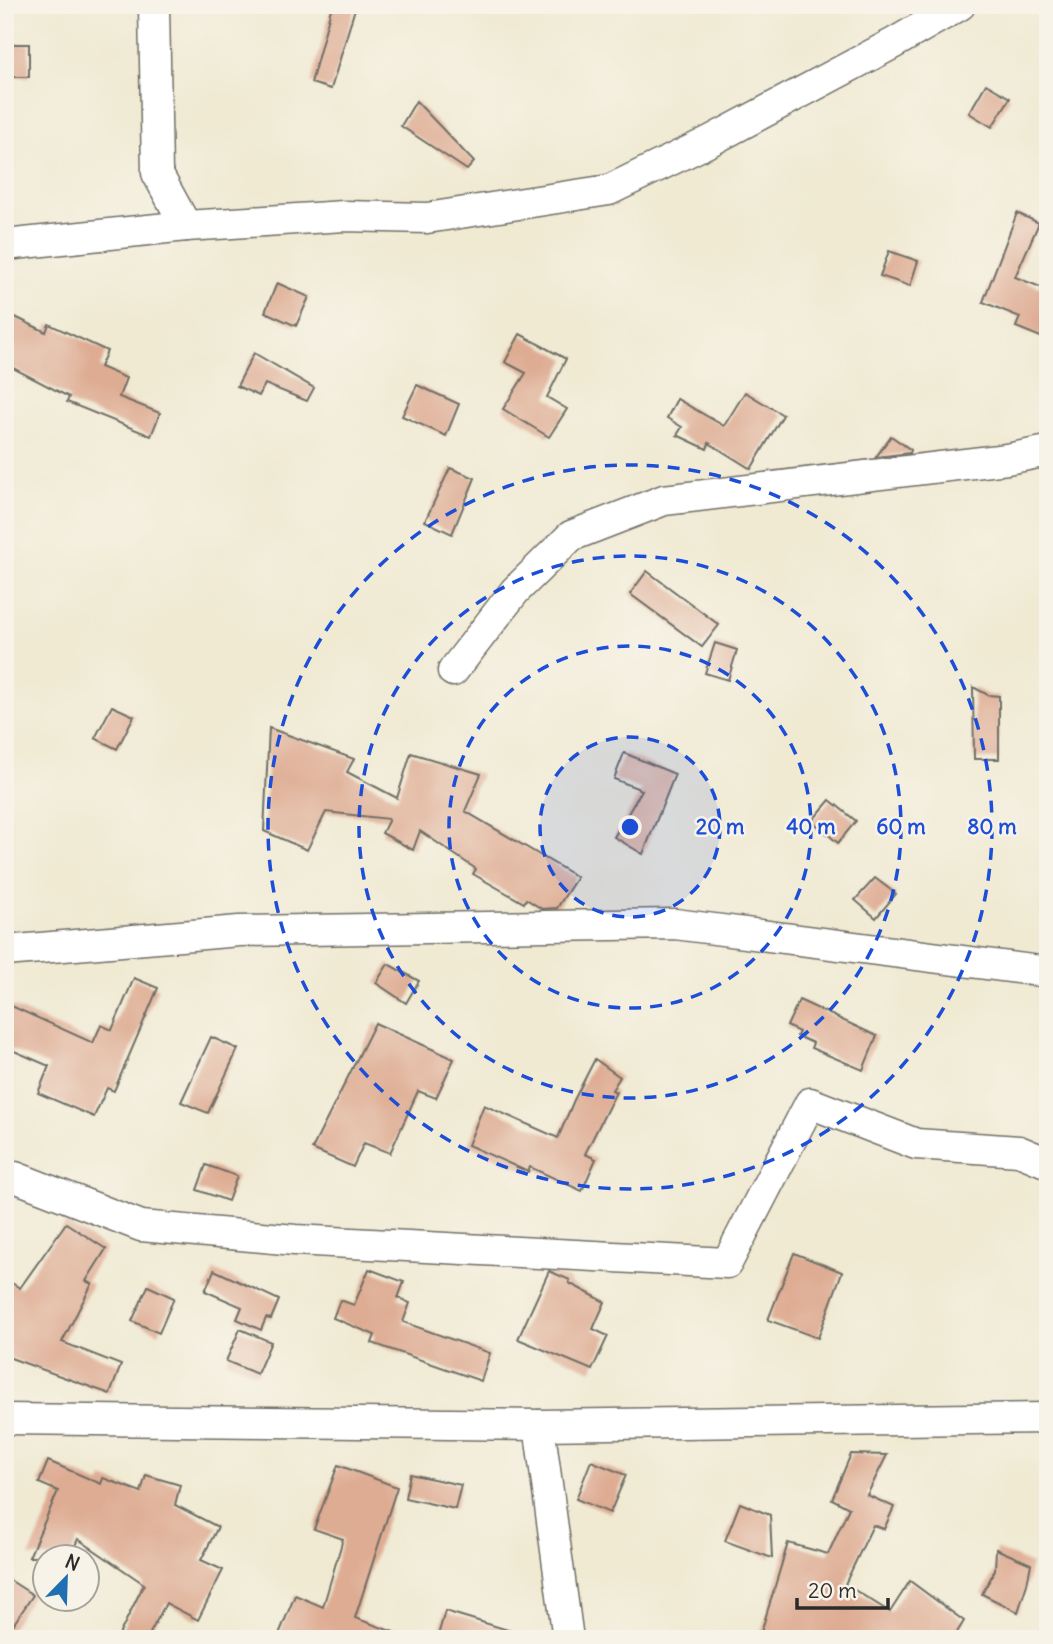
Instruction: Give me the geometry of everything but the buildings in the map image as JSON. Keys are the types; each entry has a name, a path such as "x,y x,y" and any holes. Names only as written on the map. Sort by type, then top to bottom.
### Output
{"street":[{"path":"154,5 157,173 186,226"},
{"path":"5,245 186,226 344,216 427,218 609,190 710,141 960,5"},
{"path":"453,671 515,590 571,536 664,500 1007,459 1048,451"},
{"path":"5,951 239,931 675,923 1048,972"},
{"path":"15,1177 141,1226 295,1240 727,1263 810,1103 916,1144 1019,1152 1048,1163"},
{"path":"5,1419 539,1425 1048,1418"},
{"path":"539,1425 568,1639"}]}
